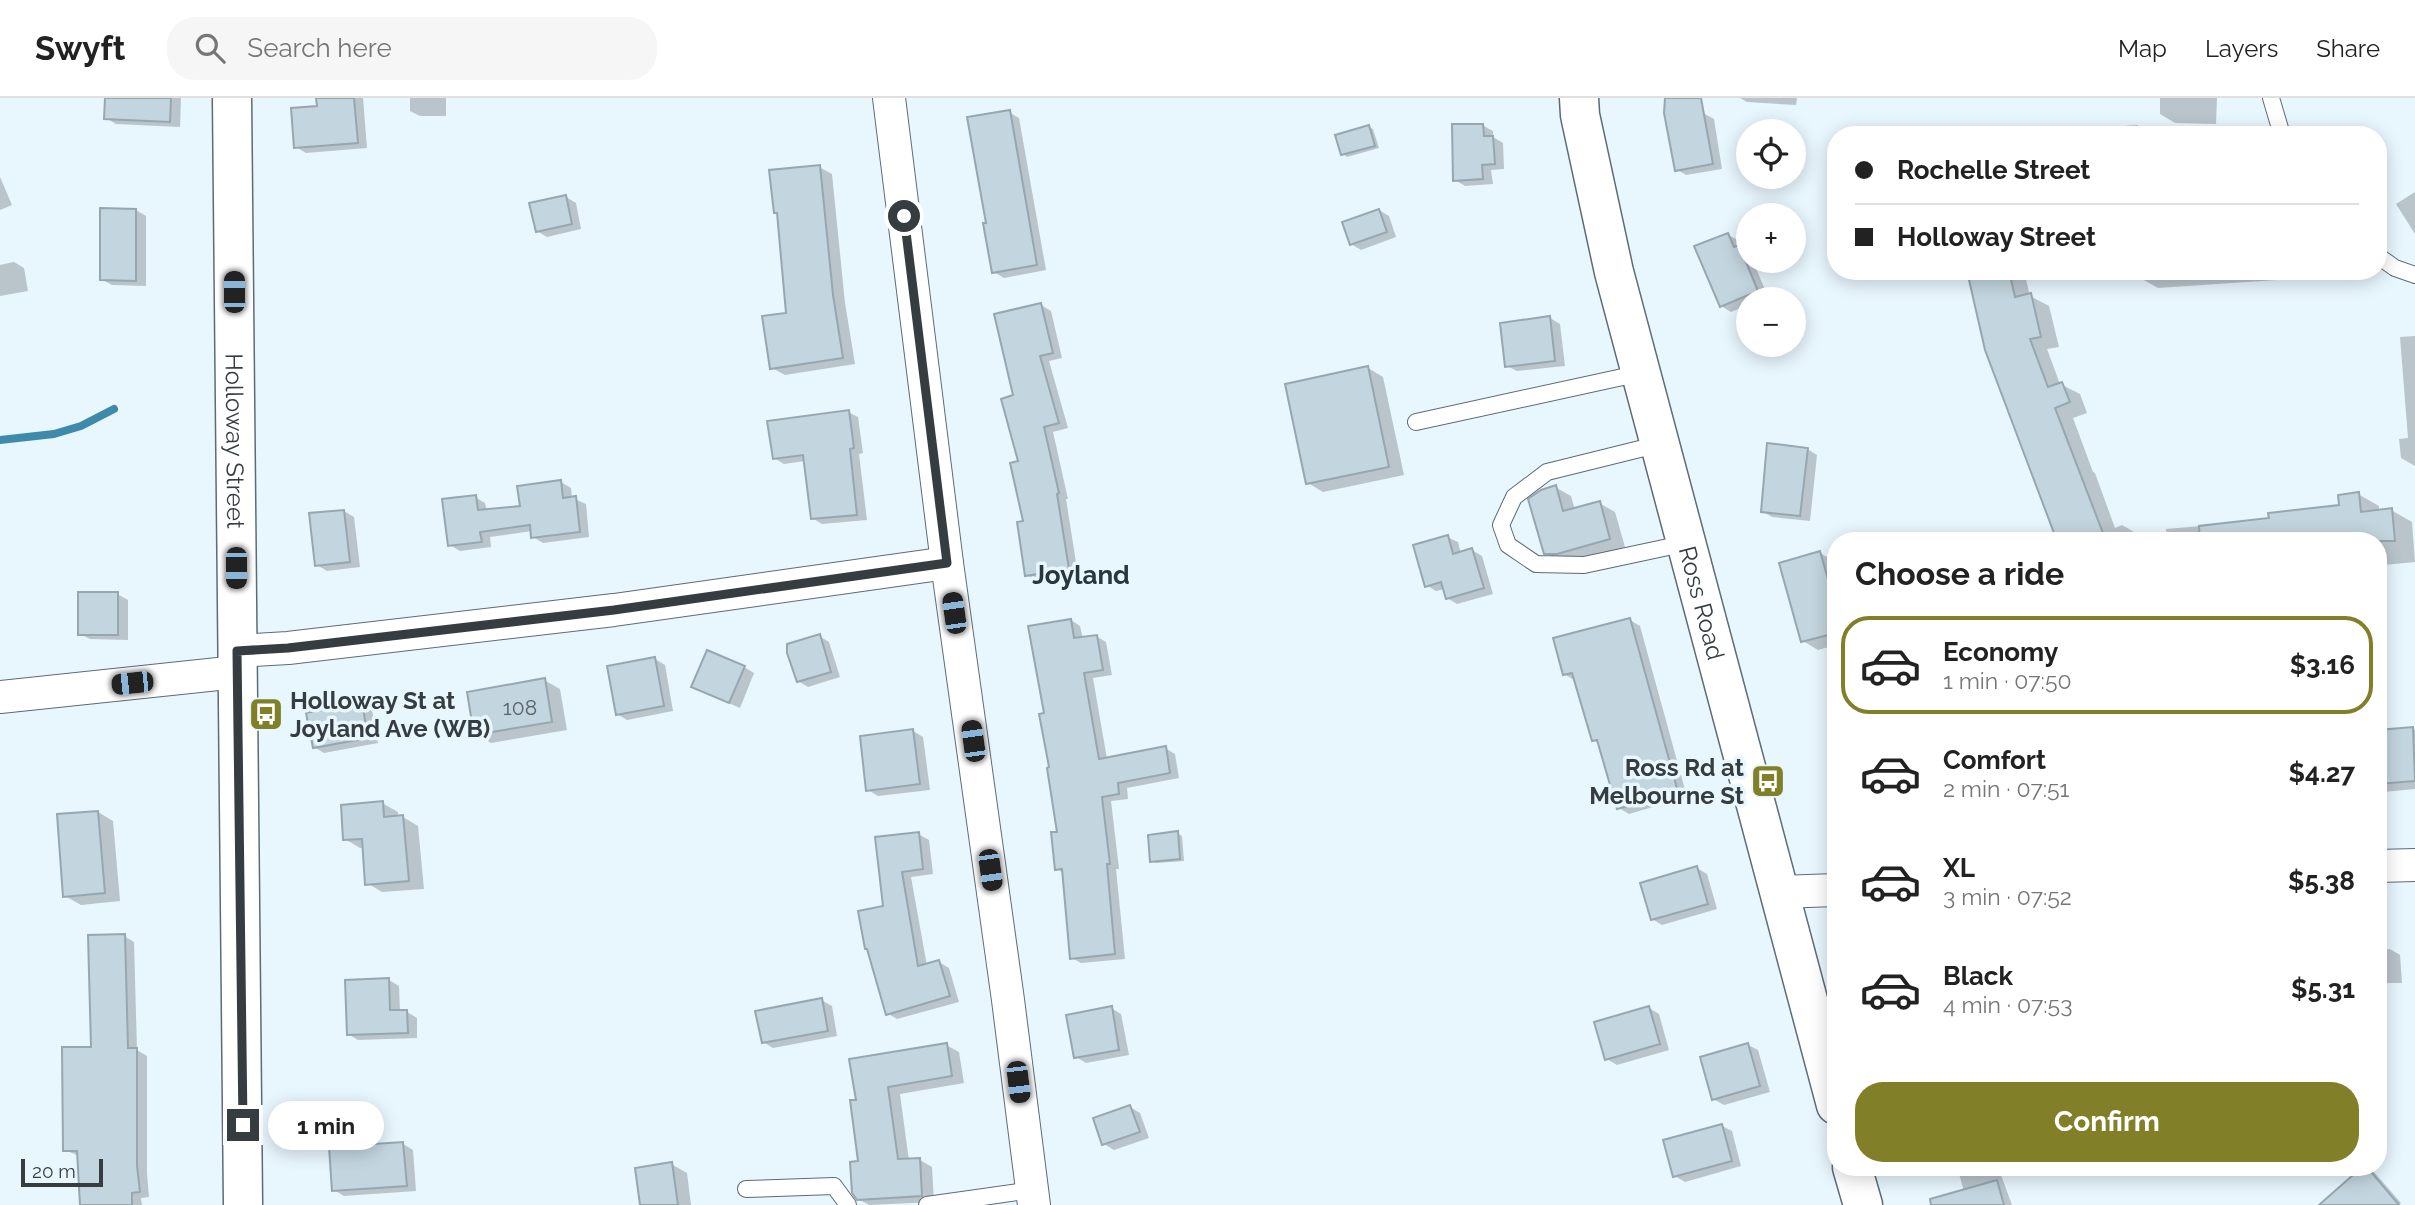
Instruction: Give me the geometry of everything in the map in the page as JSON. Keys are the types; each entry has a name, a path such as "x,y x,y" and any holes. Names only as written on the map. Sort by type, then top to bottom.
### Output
{"main road":[{"name":"Holloway Street","path":"232,98 243,1205"},
{"name":"Ross Road","path":"1579,98 1580,115 1614,272 1827,1071"},
{"path":"1855,1176 1863,1205"}],"street":[{"path":"888,98 947,563 1033,1197"},
{"path":"0,697 237,662 288,648 614,610 947,563"},
{"path":"2387,866 2415,865"},
{"path":"1779,892 1827,890"}],"lane":[{"path":"2271,98 2279,126"},
{"path":"2387,262 2415,275"},
{"path":"1416,422 1641,373"},
{"path":"1660,444 1547,472 1514,497 1501,525 1508,545 1536,564 1584,565 1686,543"},
{"path":"746,1189 834,1186 848,1205"},
{"path":"927,1205 1033,1197"}],"building":[{"path":"105,98 171,98 170,122 104,119"},
{"path":"316,98 354,98 358,143 294,148 291,108 317,106"},
{"path":"1665,98 1701,98 1713,164 1675,171 1664,113"},
{"path":"1010,110 1037,265 992,273 967,117"},
{"path":"1452,124 1483,124 1484,136 1493,136 1495,164 1482,165 1483,179 1453,181"},
{"path":"1369,125 1375,146 1341,155 1335,135"},
{"path":"820,165 833,295 843,358 770,369 762,316 786,313 777,213 774,213 769,170"},
{"path":"566,195 572,224 536,232 529,203"},
{"path":"100,208 136,209 136,281 100,280"},
{"path":"1379,209 1387,232 1350,245 1342,222"},
{"path":"1728,233 1734,247 1736,246 1736,273 1751,273 1756,287 1736,287 1736,300 1720,307 1694,246"},
{"path":"1969,280 2011,280 2015,297 2031,293 2041,337 2030,339 2048,387 2062,382 2070,402 2055,408 2103,532 2054,532 1985,350"},
{"path":"1041,303 1053,353 1040,356 1059,423 1044,427 1059,493 1057,494 1069,569 1025,576 1017,522 1023,521 1010,463 1018,461 1001,399 1013,395 994,314"},
{"path":"1550,316 1555,361 1505,367 1500,323"},
{"path":"1368,366 1389,467 1306,484 1285,384"},
{"path":"849,410 857,515 811,519 803,455 773,459 767,421"},
{"path":"1767,443 1808,448 1800,516 1761,512"},
{"path":"561,480 563,498 576,496 580,532 531,538 530,525 480,532 482,542 448,546 442,499 476,495 478,510 520,506 517,486"},
{"path":"1556,485 1563,511 1600,501 1610,539 1557,554 1544,554 1528,499 1541,490"},
{"path":"2359,492 2361,512 2392,508 2395,541 2387,541 2387,532 2199,532 2199,526 2269,518 2268,513 2339,505 2338,495"},
{"path":"344,510 350,562 315,566 309,513"},
{"path":"1448,535 1453,554 1472,548 1484,588 1446,599 1441,582 1425,587 1413,545"},
{"path":"1820,551 1827,576 1827,635 1801,642 1779,563"},
{"path":"78,592 118,592 118,635 78,635"},
{"path":"1630,618 1678,792 1617,809 1597,740 1592,741 1572,673 1563,675 1553,638"},
{"path":"1071,619 1074,638 1097,635 1103,670 1084,673 1099,759 1166,746 1170,773 1118,783 1119,794 1102,797 1110,864 1107,864 1115,954 1070,959 1062,869 1055,870 1051,832 1057,832 1039,714 1044,713 1028,626"},
{"path":"820,634 831,672 797,682 787,653 787,644"},
{"path":"707,650 745,666 729,703 691,687"},
{"path":"655,657 664,706 616,715 607,666"},
{"path":"545,678 552,722 474,735 467,692"},
{"path":"362,702 368,738 313,748 306,713"},
{"path":"2413,727 2415,781 2387,783 2387,729"},
{"path":"913,729 920,784 866,791 860,736"},
{"path":"383,801 384,817 403,815 409,881 365,885 362,839 343,840 341,805"},
{"path":"98,811 105,893 63,897 57,814"},
{"path":"1178,831 1180,859 1150,862 1148,835"},
{"path":"919,832 923,869 902,872 918,966 939,960 950,996 886,1015 865,949 858,911 883,906 875,837"},
{"path":"1697,866 1708,904 1651,920 1640,883"},
{"path":"125,934 128,1048 137,1048 137,1166 140,1192 132,1193 132,1205 80,1205 77,1151 63,1151 62,1047 91,1047 88,935"},
{"path":"389,978 390,1010 407,1010 408,1033 347,1035 345,980"},
{"path":"822,998 828,1031 762,1043 755,1011"},
{"path":"1112,1006 1119,1050 1074,1058 1066,1015"},
{"path":"1649,1006 1660,1044 1605,1060 1594,1022"},
{"path":"947,1043 952,1076 888,1087 898,1159 920,1158 922,1196 857,1200 852,1193 850,1162 858,1161 850,1100 856,1100 849,1059"},
{"path":"1748,1043 1760,1086 1712,1100 1700,1057"},
{"path":"1130,1105 1140,1132 1102,1145 1093,1118"},
{"path":"1722,1124 1732,1161 1673,1177 1663,1140"},
{"path":"403,1142 407,1186 332,1191 329,1147"},
{"path":"672,1162 678,1205 640,1205 635,1168"},
{"path":"2352,1176 2375,1176 2399,1205 2319,1205"},
{"path":"1997,1180 2004,1205 1931,1205 1930,1199"}],"waterway":[{"path":"0,440 54,434 81,426 114,409"}],"place":[{"name":"Holloway St at Joyland Ave (WB)","path":"266,714"},
{"name":"Ross Rd at Melbourne St","path":"1768,781"}],"district":[{"name":"Joyland","path":"1081,575"}],"route":[{"path":"243,1125 237,651 288,648 614,610 947,563 904,216"}]}
